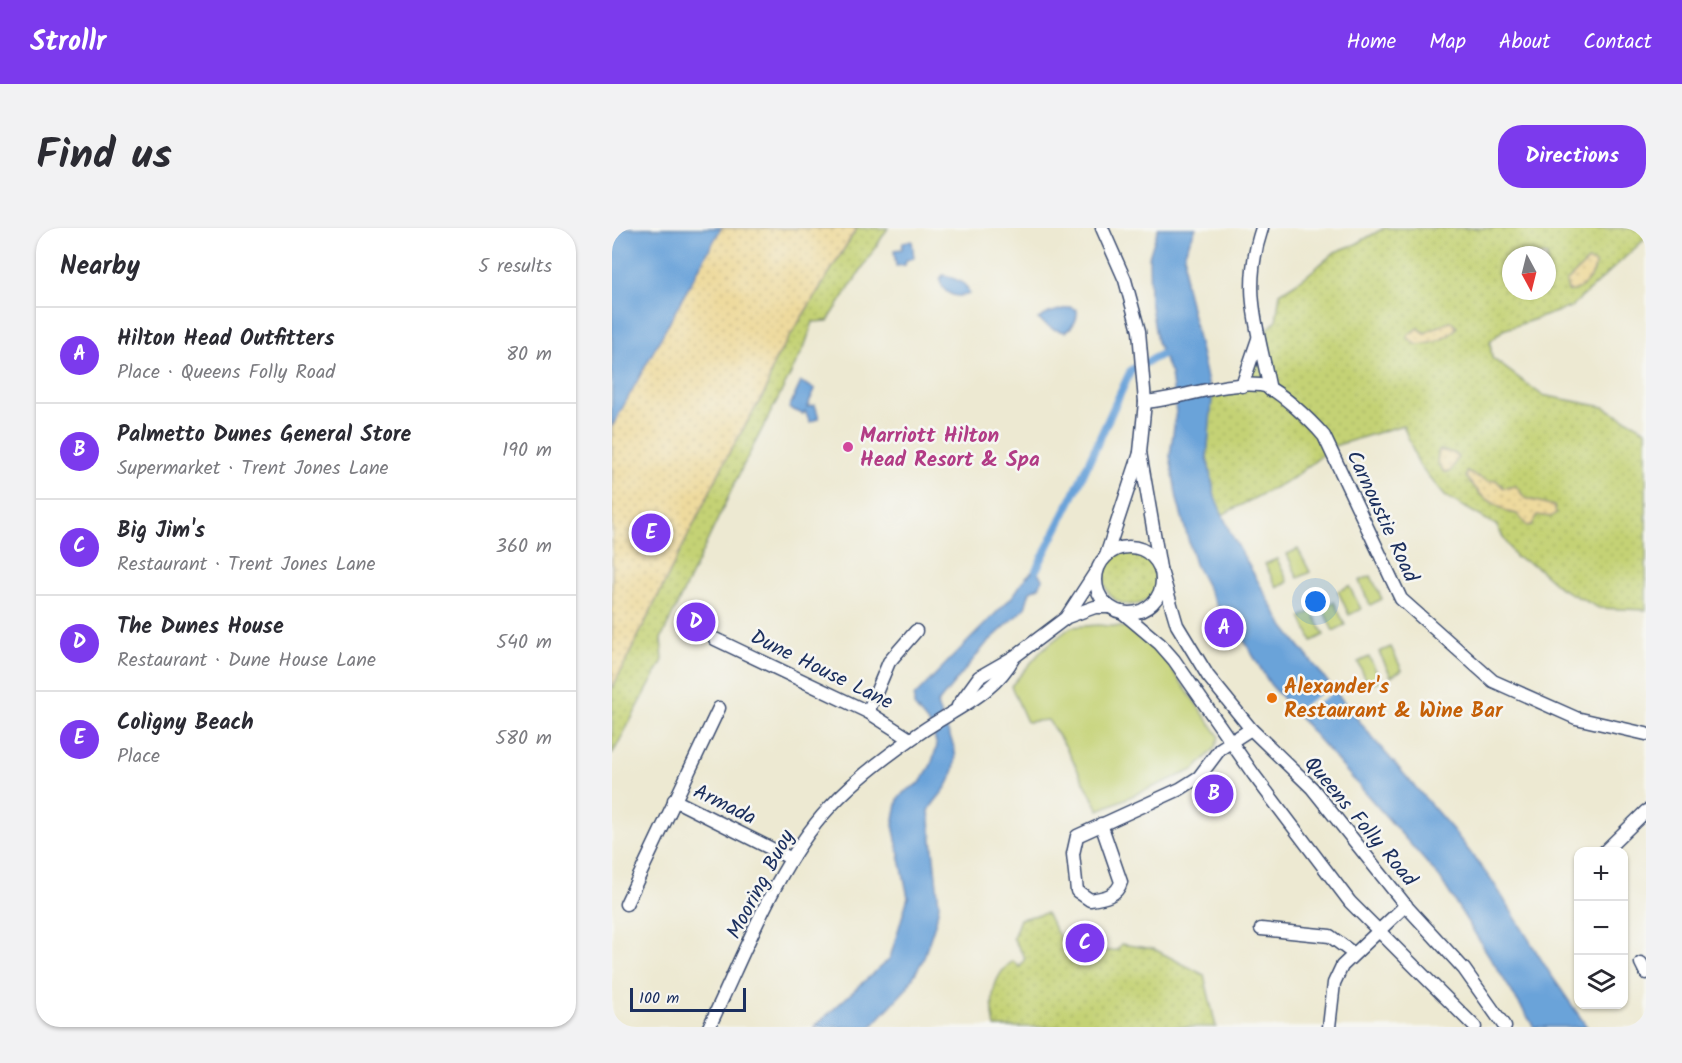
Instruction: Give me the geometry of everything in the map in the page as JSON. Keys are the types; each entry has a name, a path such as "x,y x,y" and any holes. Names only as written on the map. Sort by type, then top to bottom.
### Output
{"street":[{"path":"1102,228 1125,280 1137,320 1142,351 1145,402 1140,452 1102,562 1096,583 1098,591 1116,610 1167,651 1233,740 1254,775 1350,902 1475,1027"},
{"path":"1262,228 1252,261 1251,306 1270,390"},
{"path":"1242,386 1258,338"},
{"name":"Carnoustie Road","path":"1145,402 1242,386 1262,385 1270,390 1309,417 1324,436 1401,599 1493,681 1576,718 1646,734"},
{"name":"Queens Folly Road","path":"1140,452 1161,571 1173,616 1185,642 1208,676 1251,729 1312,788 1406,905 1464,969 1505,1027"},
{"path":"1102,562 1119,548 1136,548 1151,555 1161,571 1160,593 1152,604 1141,611 1116,610"},
{"name":"Mooring Buoy","path":"1067,617 1102,562"},
{"name":"Mooring Buoy","path":"710,1027 790,858 829,808 861,776 910,739 997,683 1014,657 1067,617 1095,606 1116,610"},
{"path":"868,712 889,662 916,631"},
{"name":"Dune House Lane","path":"715,639 868,712 910,739"},
{"name":"Armada","path":"626,904 719,708"},
{"path":"1101,824 1121,882 1112,895 1090,900 1077,891 1073,854 1077,836 1101,824 1180,789 1199,777 1220,749 1251,729"},
{"name":"Armada","path":"674,800 790,858"},
{"path":"1609,847 1646,811"},
{"path":"1329,1027 1334,983 1342,966 1406,905"},
{"path":"1261,929 1330,936 1354,954"}],"green space":[{"path":"857,228 888,228 828,321 813,322 804,348 742,468 661,639 663,660 612,755 612,689 728,455 766,390 774,362"},
{"path":"1384,228 1646,228 1646,238 1571,307 1503,330 1490,342 1492,358 1542,395 1604,407 1646,430 1646,610 1599,608 1560,588 1534,565 1515,557 1496,525 1445,496 1419,465 1403,425 1334,446 1293,478 1222,515 1215,497 1207,457 1212,396 1235,392 1247,363 1250,347 1276,321 1280,293 1305,277 1335,252 1356,244"},
{"path":"1298,549 1310,572 1298,578 1287,554"},
{"path":"1126,551 1136,551 1146,555 1154,563 1158,578 1154,593 1146,601 1136,605 1126,605 1116,601 1108,593 1104,583 1104,573 1108,563 1116,555"},
{"path":"1277,559 1288,582 1277,588 1265,564"},
{"path":"1371,576 1382,599 1370,605 1359,581"},
{"path":"1349,586 1361,609 1349,615 1338,591"},
{"path":"1334,602 1345,625 1333,631 1322,607"},
{"path":"1312,611 1324,635 1312,641 1301,617"},
{"path":"1098,625 1133,628 1161,654 1219,736 1215,748 1195,769 1099,810 1064,744 1048,720 1027,722 1011,686 1043,649 1071,627"},
{"path":"1391,647 1402,670 1391,676 1379,652"},
{"path":"1369,657 1381,680 1369,686 1358,662"},
{"path":"1046,913 1062,941 1075,954 1117,950 1121,944 1154,949 1204,975 1216,1027 995,1027 993,1000 996,982 1000,974 1013,961 1020,967 1025,958 1013,938 1020,919"}],"sand":[{"path":"643,228 857,228 774,362 766,390 728,455 612,689 612,292"},
{"path":"1588,261 1595,263 1590,278 1577,289 1568,291 1566,282"},
{"path":"1450,321 1457,327 1449,335 1439,340 1417,345 1408,338 1408,335 1418,328 1425,333"},
{"path":"1439,450 1454,453 1458,457 1450,472 1444,472 1437,461"},
{"path":"1467,472 1488,481 1496,480 1504,488 1516,486 1525,498 1554,506 1556,513 1551,517 1537,515 1532,525 1527,526 1517,514 1507,512 1482,496 1466,477"}],"water":[{"path":"612,228 721,228 612,427"},
{"path":"1158,228 1196,228 1185,252 1185,282 1212,400 1207,457 1215,497 1230,532 1284,627 1375,741 1453,830 1495,885 1549,972 1587,1027 1534,1027 1440,878 1270,684 1243,639 1238,622 1221,613 1195,564 1177,499 1170,456 1176,412 1171,374 1157,342 1150,300 1149,257"},
{"path":"912,241 914,258 906,260 905,265 896,266 894,250 902,249 903,242"},
{"path":"943,275 966,286 969,294 959,296 947,292 941,284 940,279"},
{"path":"1070,307 1077,310 1077,317 1073,325 1065,332 1053,329 1038,319 1049,313"},
{"path":"801,382 815,389 807,407 815,405 819,418 810,422 805,411 803,414 789,408"},
{"path":"1036,570 1043,579 1039,587 1030,591 1025,608 986,644 937,704 953,742 955,761 948,784 929,811 939,905 923,960 906,989 871,1027 814,1027 890,958 908,897 893,825 898,799 904,792 920,783 931,765 937,746 932,728 914,706 914,697"}],"pier":[{"path":"1332,686 1335,691 1298,716 1294,712"}],"waterway":[{"path":"1036,570 1077,488 1131,370 1162,354"}],"place":[{"name":"Marriott Hilton Head Resort & Spa","path":"848,447"},
{"name":"Coligny Beach","path":"651,533"},
{"name":"The Dunes House","path":"696,622"},
{"name":"Hilton Head Outfitters","path":"1224,628"},
{"name":"Alexander's Restaurant & Wine Bar","path":"1272,698"},
{"name":"Palmetto Dunes General Store","path":"1214,794"},
{"name":"Big Jim's","path":"1085,943"}]}
